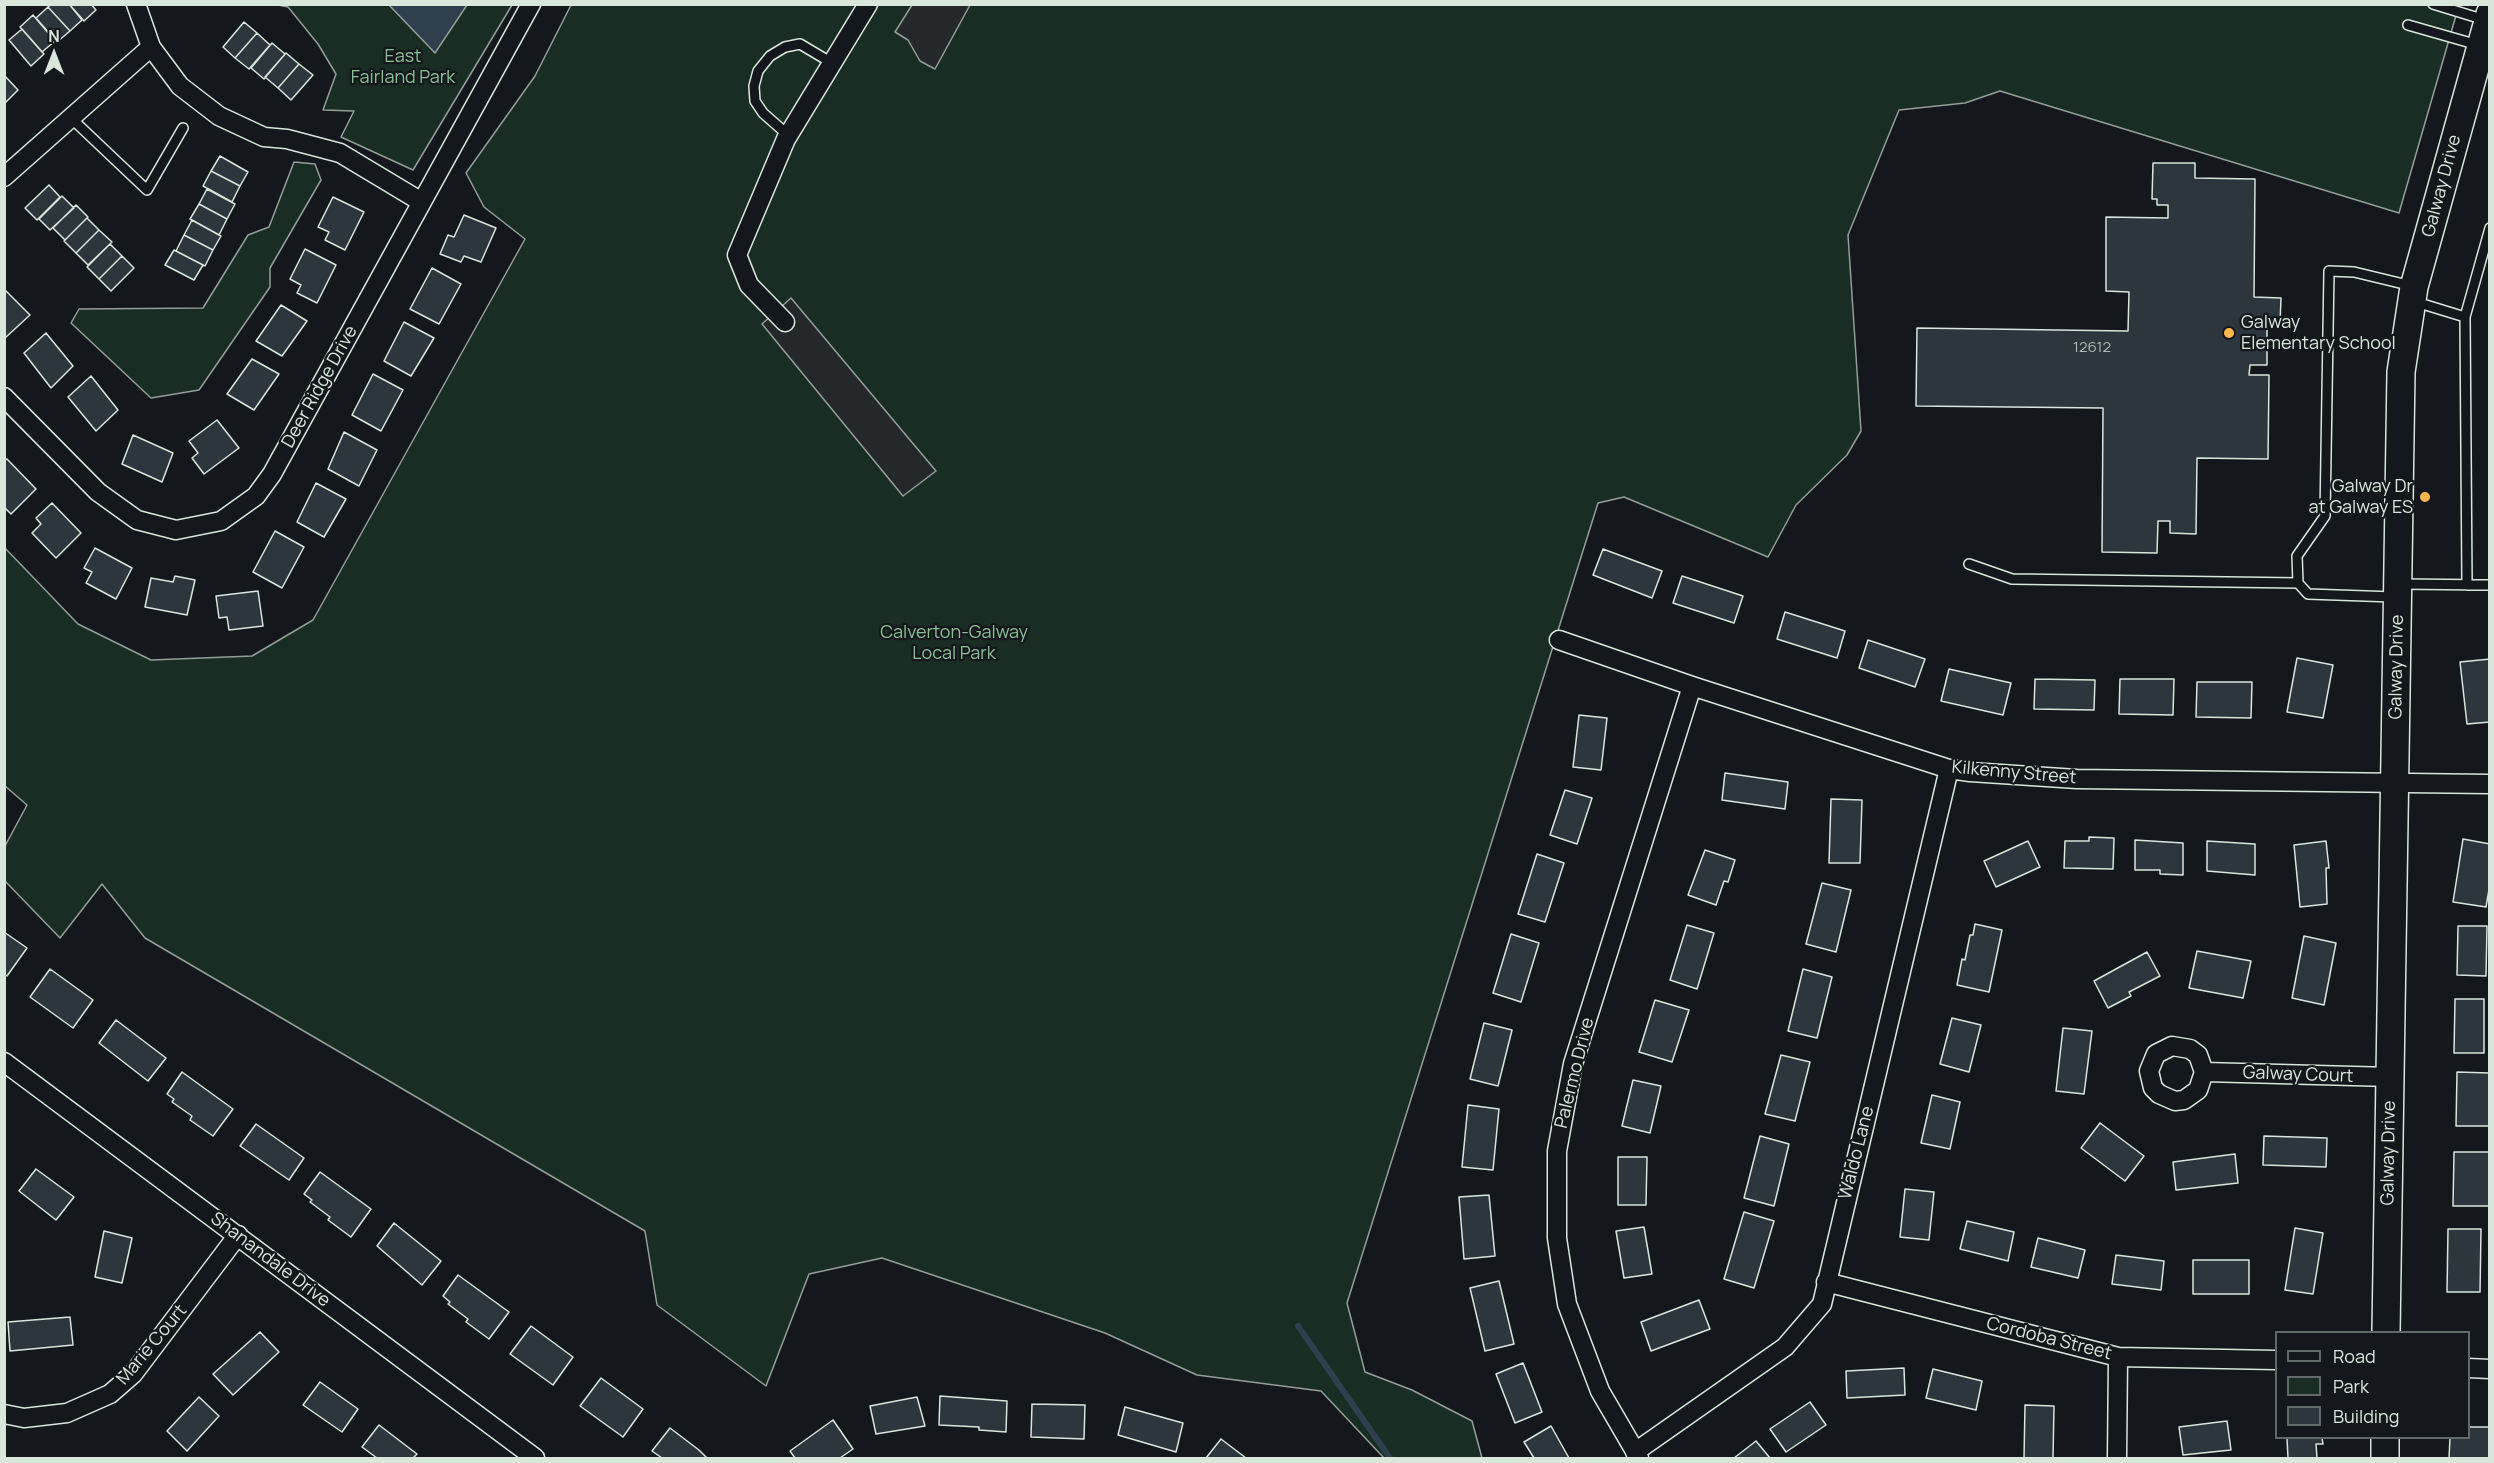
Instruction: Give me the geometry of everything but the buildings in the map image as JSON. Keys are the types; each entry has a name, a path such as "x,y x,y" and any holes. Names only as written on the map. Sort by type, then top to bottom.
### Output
{"street":[{"path":"136,4 151,46 180,86 219,116 264,137 287,139 340,153 420,201"},
{"name":"Deer Ridge Drive","path":"4,397 98,492 137,520 176,530 221,521 256,496 272,474 420,201 531,4"},
{"path":"785,322 749,285 737,255 788,135 868,4"},
{"name":"Galway Drive","path":"2386,1331 2401,372 2413,294 2486,27"},
{"path":"4,177 151,46"},
{"name":"Kilkenny Street","path":"1559,640 1692,686 1949,769 2077,779 2490,784"},
{"name":"Palermo Drive","path":"1637,1455 1600,1391 1567,1304 1557,1238 1557,1151 1573,1064 1692,686"},
{"name":"Waldo Lane","path":"1637,1455 1785,1347 1822,1304 1949,769"},
{"name":"Shanandale Drive","path":"4,1062 535,1458"},
{"name":"Galway Court","path":"2204,1072 2391,1077"},
{"name":"Marie Court","path":"4,1414 24,1418 67,1413 110,1394 133,1374 238,1235"},
{"name":"Cordoba Street","path":"1826,1282 2118,1357 2275,1360"},
{"path":"2117,1458 2118,1357"},
{"path":"2470,1368 2490,1369"},
{"path":"2385,1439 2385,1458"}],"lane":[{"path":"2433,4 2486,27"},
{"path":"2408,25 2486,27"},
{"path":"788,135 763,113 755,102 754,86 759,71 770,56 785,46 800,44 832,63"},
{"path":"71,118 147,190 183,128"},
{"path":"2467,585 2465,317 2490,228"},
{"path":"2465,317 2355,272 2329,271 2325,516 2297,556 2298,583 2308,594 2490,585"},
{"path":"1969,564 2012,579 2298,583"}],"green space":[{"name":"East Fairland Park","path":"278,5 512,5 413,170 341,137 354,111 323,110 336,74 318,44 288,7"},
{"name":"Calverton-Galway Local Park","path":"571,5 2459,5 2399,213 2000,91 1965,103 1899,110 1848,235 1861,431 1847,455 1796,505 1768,557 1624,497 1598,503 1347,1303 1365,1372 1412,1390 1472,1421 1482,1458 1384,1458 1321,1391 1197,1375 1105,1333 882,1258 809,1274 766,1386 657,1305 645,1231 145,938 102,884 60,938 5,881 5,846 27,805 5,786 4,547 78,624 151,660 252,656 313,620 525,239 484,207 466,173 535,76"},
{"path":"294,162 315,164 321,180 270,268 270,287 199,390 151,398 71,323 79,309 203,308 248,235 269,227"}],"shaded area":[{"path":"912,5 970,5 935,69 920,61 908,40 895,32"},
{"path":"791,298 936,471 903,496 762,324"}],"water":[{"path":"389,5 467,5 435,53"}],"waterway":[{"path":"1298,1326 1390,1458"}],"place":[{"name":"Galway Elementary School","path":"2229,333"},
{"name":"Galway Dr at Galway ES","path":"2425,497"}]}
